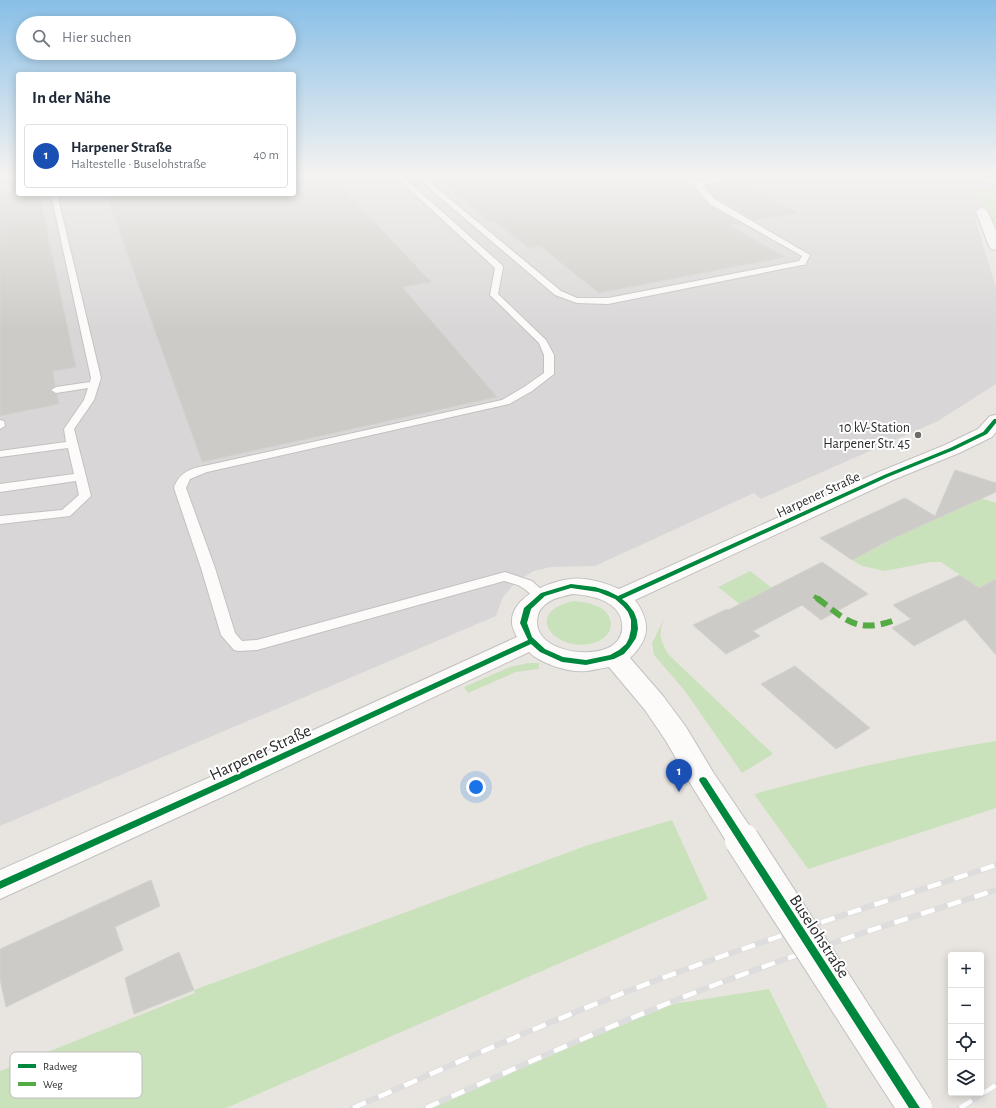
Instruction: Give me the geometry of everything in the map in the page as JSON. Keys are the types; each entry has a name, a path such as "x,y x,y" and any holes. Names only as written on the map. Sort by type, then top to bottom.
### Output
{"street":[{"path":"988,228 996,246"},
{"name":"Harpener Straße","path":"619,598 886,476 992,431"},
{"path":"571,586 588,587 604,591 619,598 628,607 634,618 636,628 633,640 625,650 597,662 578,663 559,659 542,651 531,641 524,628 524,616 530,604 540,595 554,589 571,586"},
{"name":"Harpener Straße","path":"0,885 225,784 531,641"},
{"name":"Buselohstraße","path":"614,656 654,703 676,734 703,780 914,1108"}],"lane":[{"path":"0,520 66,513 85,496 69,429 89,400 96,378 62,228"},
{"path":"455,228 499,267 494,296 543,342 548,355 549,374 528,389 505,402 204,469 190,473 182,479 180,488 208,568 228,636 239,646 257,645 505,576 527,584 540,595"},
{"path":"479,228 558,294 568,299 584,302 608,300 802,263 806,255 758,228"},
{"path":"56,390 94,384"},
{"path":"0,454 73,444"},
{"path":"0,488 80,477"}],"shaded area":[{"path":"0,228 978,228 996,288 996,384 938,421 761,499 754,493 595,566 551,567 534,571 517,581 503,597 496,616 0,826"}],"green space":[{"path":"948,488 996,503 996,579 979,588 941,562 931,562 885,571 862,566 852,560 886,543 883,541 892,537 896,538 893,536 902,532 905,533 968,505"},
{"path":"750,571 772,588 746,609 718,587"},
{"path":"573,601 585,602 597,606 607,613 610,618 611,627 606,636 588,644 574,644 562,640 552,634 547,625 548,616 556,608"},
{"path":"666,615 662,626 661,635 663,644 669,655 773,754 742,773 685,691 654,655 652,643"},
{"path":"528,663 539,663 539,669 516,672 468,693 464,687 510,667"},
{"path":"996,741 996,808 808,869 754,794 874,764"},
{"path":"672,820 708,899 226,1108 0,1108 0,1071 10,1067 10,1098 142,1098 142,1052 48,1052 195,993 194,990 588,845"},
{"path":"769,989 828,1108 426,1108 521,1065 660,1006"}],"building":[{"path":"0,228 46,228 76,367 53,371 55,386 50,391 57,394 59,404 0,416"},
{"path":"118,228 380,228 431,282 402,287 497,397 202,462"},
{"path":"502,228 734,228 785,257 599,293 540,246 528,248"},
{"path":"955,470 996,483 996,492 896,537 852,560 820,538 905,498 935,516"},
{"path":"822,562 868,594 821,620 802,605 753,631 760,636 726,654 693,625 727,609 728,610"},
{"path":"960,575 979,588 996,579 996,655 965,619 914,646 892,628 911,619 893,605"},
{"path":"795,666 870,728 836,749 761,684"},
{"path":"151,880 160,906 115,927 123,950 6,1007 0,979 0,949"},
{"path":"179,952 194,990 134,1014 125,978"}],"railway":[{"path":"353,1108 539,1027 652,982 780,936 996,865"},
{"path":"426,1108 612,1026 725,981 827,945 996,890"},
{"path":"960,1108 996,1085"}],"marked path":[{"path":"814,596 842,617 860,625 882,625 895,620"}],"cycle path":[{"path":"619,598 886,476 952,449 985,433 996,420"},
{"path":"571,586 600,591 617,598 625,604 631,612 634,620 634,629 628,646 621,652 612,657 586,662 562,660 543,651 529,638 524,623 528,608 543,595 571,586"},
{"path":"0,885 225,783 531,641"},
{"path":"703,780 915,1108"}],"place":[{"name":"10 kV-Station Harpener Str. 45","path":"918,435"},
{"name":"Harpener Straße","path":"679,792"}]}
